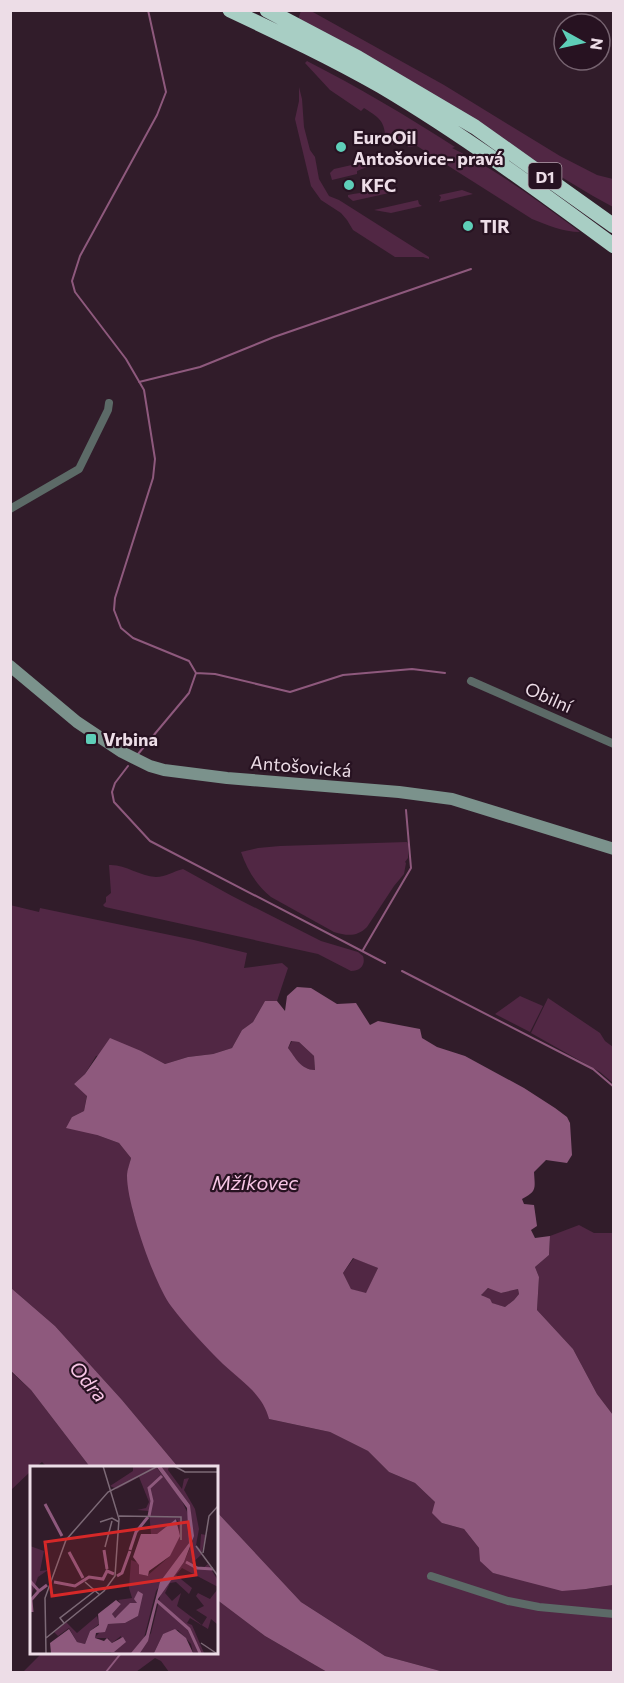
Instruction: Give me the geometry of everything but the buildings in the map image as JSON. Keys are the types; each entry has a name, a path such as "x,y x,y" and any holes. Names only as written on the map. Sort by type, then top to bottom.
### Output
{"highway":[{"name":"D1","path":"230,10 304,45 416,107 489,156 614,246"},
{"name":"D1","path":"267,10 358,58 475,127 614,226"}],"street":[{"path":"10,509 79,469 109,404"},
{"name":"Antošovická","path":"10,666 77,722 122,752 157,768 227,778 399,792 452,799 614,849"},
{"name":"Obilní","path":"471,681 614,744"},
{"path":"431,1576 508,1600 539,1607 614,1614"}],"shaded area":[{"path":"301,11 311,11 444,85 560,156 597,175 613,179 613,207 298,19"},
{"path":"307,61 364,91 437,135 455,147 452,148 518,187 580,232 549,226 532,219 417,146 408,147 406,141 390,145 389,139 385,140 384,128 377,117 364,108 361,111 330,90 305,63"},
{"path":"299,87 304,127 310,150 315,157 319,179 329,196 339,200 429,259 395,257 353,230 341,213 321,200 311,186 295,119"},
{"path":"365,162 367,167 357,171 357,174 332,180 330,173 334,169"},
{"path":"389,189 389,193 353,201 348,197 348,195"},
{"path":"462,190 473,194 439,202 441,197 439,195"},
{"path":"418,200 422,206 391,213 374,210"},
{"path":"407,842 408,858 405,862 404,874 367,927 352,935 334,932 271,897 253,876 241,852 280,846"},
{"path":"109,865 121,866 156,877 183,869 321,941 358,952 363,956 363,965 360,969 351,971 318,954 105,907 103,905 106,897 111,893"},
{"path":"10,905 39,912 40,908 247,953 244,968 282,963 288,968 277,1001 265,1001 253,1022 242,1030 232,1048 165,1064 141,1051 96,1056 85,1074 74,1084 87,1095 84,1111 72,1117 97,1135 119,1143 131,1158 127,1175 133,1212 141,1237 224,1364 251,1388 267,1407 269,1419 330,1432 368,1451 389,1472 415,1483 435,1502 442,1523 464,1529 479,1548 493,1573 587,1589 613,1585 613,1672 444,1672 385,1656 301,1602 218,1513 218,1466 177,1466 122,1400 55,1326 11,1288"},
{"path":"520,996 543,1006 530,1032 495,1014"},
{"path":"548,998 600,1033 613,1047 613,1083 600,1072 531,1033"},
{"path":"292,1041 299,1042 314,1056 315,1070 302,1066 296,1059 288,1048"},
{"path":"579,1225 594,1233 613,1233 613,1415 597,1394 573,1349 537,1310 539,1277 535,1267 549,1255 550,1236"},
{"path":"354,1258 378,1268 366,1294 351,1289 343,1273"},
{"path":"489,1288 501,1293 518,1289 519,1294 505,1307 491,1303 481,1294"},
{"path":"10,1371 31,1390 89,1466 46,1466 42,1462 37,1466 30,1466 30,1472 11,1490"},
{"path":"218,1601 265,1636 327,1672 169,1672 161,1661 155,1658 136,1672 23,1672 42,1653 218,1653"}],"water":[{"name":"Mžíkovec","path":"297,987 311,988 337,1004 356,1003 370,1025 378,1021 420,1029 422,1038 437,1047 465,1056 524,1088 567,1117 570,1123 572,1155 567,1163 546,1160 534,1172 533,1191 522,1199 524,1204 534,1205 537,1226 531,1230 535,1238 550,1236 549,1255 535,1267 539,1277 537,1310 573,1349 597,1394 613,1415 613,1585 562,1591 493,1573 480,1561 479,1548 464,1529 442,1523 432,1513 435,1502 415,1483 389,1472 368,1451 330,1432 269,1419 257,1395 196,1336 164,1295 136,1224 131,1205 127,1176 131,1158 119,1143 66,1128 72,1117 84,1111 87,1096 74,1084 85,1074 110,1038 165,1064 188,1057 213,1054 232,1048 242,1030 253,1022 265,1001 277,1001 285,1011 287,996","holes":["291,1041 299,1042 314,1056 315,1070 306,1068 296,1059 288,1048","353,1258 378,1268 366,1293 351,1289 343,1273","488,1288 501,1293 518,1289 519,1294 505,1307 492,1303 490,1299 481,1295"]},
{"name":"Odra","path":"11,1288 55,1326 122,1400 177,1466 89,1466 31,1390 11,1371"},
{"path":"218,1513 301,1602 385,1656 444,1672 327,1672 265,1636 218,1601"}],"waterway":[{"path":"138,754 189,693 196,673 189,661 133,638 121,628 114,610 115,598 153,478 155,459 144,390 126,359 75,292 72,281 80,256 157,115 166,92 148,10"},
{"path":"139,382 200,367 274,337 471,269"},
{"path":"196,673 215,674 290,692 343,675 412,669 445,673"},
{"path":"128,766 115,783 112,792 114,802 150,841 385,963"},
{"path":"363,950 411,868 406,810"},
{"path":"402,971 593,1069 614,1087"},
{"path":"106,1672 121,1653"}],"place":[{"name":"EuroOil Antošovice- pravá","path":"341,147"},
{"name":"KFC","path":"349,185"},
{"name":"TIR","path":"468,226"},
{"name":"Vrbina","path":"91,739"}]}
